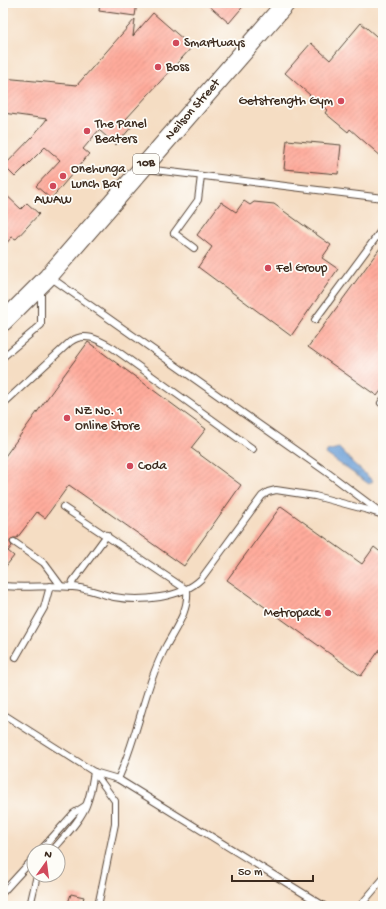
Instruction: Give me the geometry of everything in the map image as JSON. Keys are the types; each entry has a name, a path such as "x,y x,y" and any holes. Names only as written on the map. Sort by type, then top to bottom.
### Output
{"main road":[{"name":"Neilson Street","path":"3,322 45,280 286,3"}],"lane":[{"path":"143,169 383,198"},
{"path":"194,248 174,233 198,200 201,176"},
{"path":"316,320 383,228"},
{"path":"3,357 41,325 45,280 328,473 383,515"},
{"path":"3,404 70,342 81,336 90,337 113,348 253,449"},
{"path":"383,400 381,403 383,404"},
{"path":"3,586 79,587 114,597 128,599 156,597 187,590 196,585 201,579 262,496 268,492 276,490 315,496 383,515"},
{"path":"63,507 187,590"},
{"path":"71,587 73,581 106,535"},
{"path":"14,542 44,563 61,586"},
{"path":"16,657 44,608 50,586"},
{"path":"118,778 129,752 154,673 185,612 187,590"},
{"path":"3,714 94,772 118,778 324,906"},
{"path":"59,843 81,815 87,803 94,772"},
{"path":"94,772 115,801 115,824 98,906"},
{"path":"47,843 74,813 87,803"},
{"path":"3,892 26,867"},
{"path":"360,906 383,879"},
{"path":"30,906 35,883"}],"water":[{"path":"339,448 373,481 369,484 326,454 327,451"}],"building":[{"path":"100,3 137,3 135,16 99,11"},
{"path":"206,3 246,3 229,23"},
{"path":"153,13 192,47 126,119 133,125 116,145 99,130 83,149 89,154 51,199 36,186 60,160 45,147 15,177 4,166 47,119 3,113 3,78 77,85 135,19 133,36"},
{"path":"361,23 383,42 383,158 350,129 348,132 325,113 327,110 285,73 311,43 330,60"},
{"path":"287,140 341,145 338,174 284,169"},
{"path":"3,192 21,209 27,203 39,214 16,239 12,237 3,247"},
{"name":"Fel Group","path":"244,201 250,205 254,202 274,204 331,245 322,258 338,269 291,336 198,267 212,247 197,235 221,202 236,212"},
{"path":"383,244 383,388 377,396 308,347"},
{"name":"Coda","path":"88,342 206,429 191,448 241,485 184,566 69,485 45,518 37,512 17,538 11,539 10,542 12,546 8,551 14,556 3,570 3,459"},
{"name":"Metropack","path":"281,506 362,564 374,547 383,554 383,645 361,676 227,580"},
{"path":"71,894 84,897 81,906 67,906"}],"place":[{"name":"Smartways","path":"176,43"},
{"name":"Boss","path":"158,67"},
{"name":"Getstrength Gym","path":"341,101"},
{"name":"The Panel Beaters","path":"87,131"},
{"name":"Onehunga Lunch Bar","path":"63,176"},
{"name":"AWAW","path":"53,186"},
{"name":"Fel Group","path":"268,268"},
{"name":"NZ No. 1 Online Store","path":"67,418"},
{"name":"Coda","path":"130,466"},
{"name":"Metropack","path":"328,613"}]}
